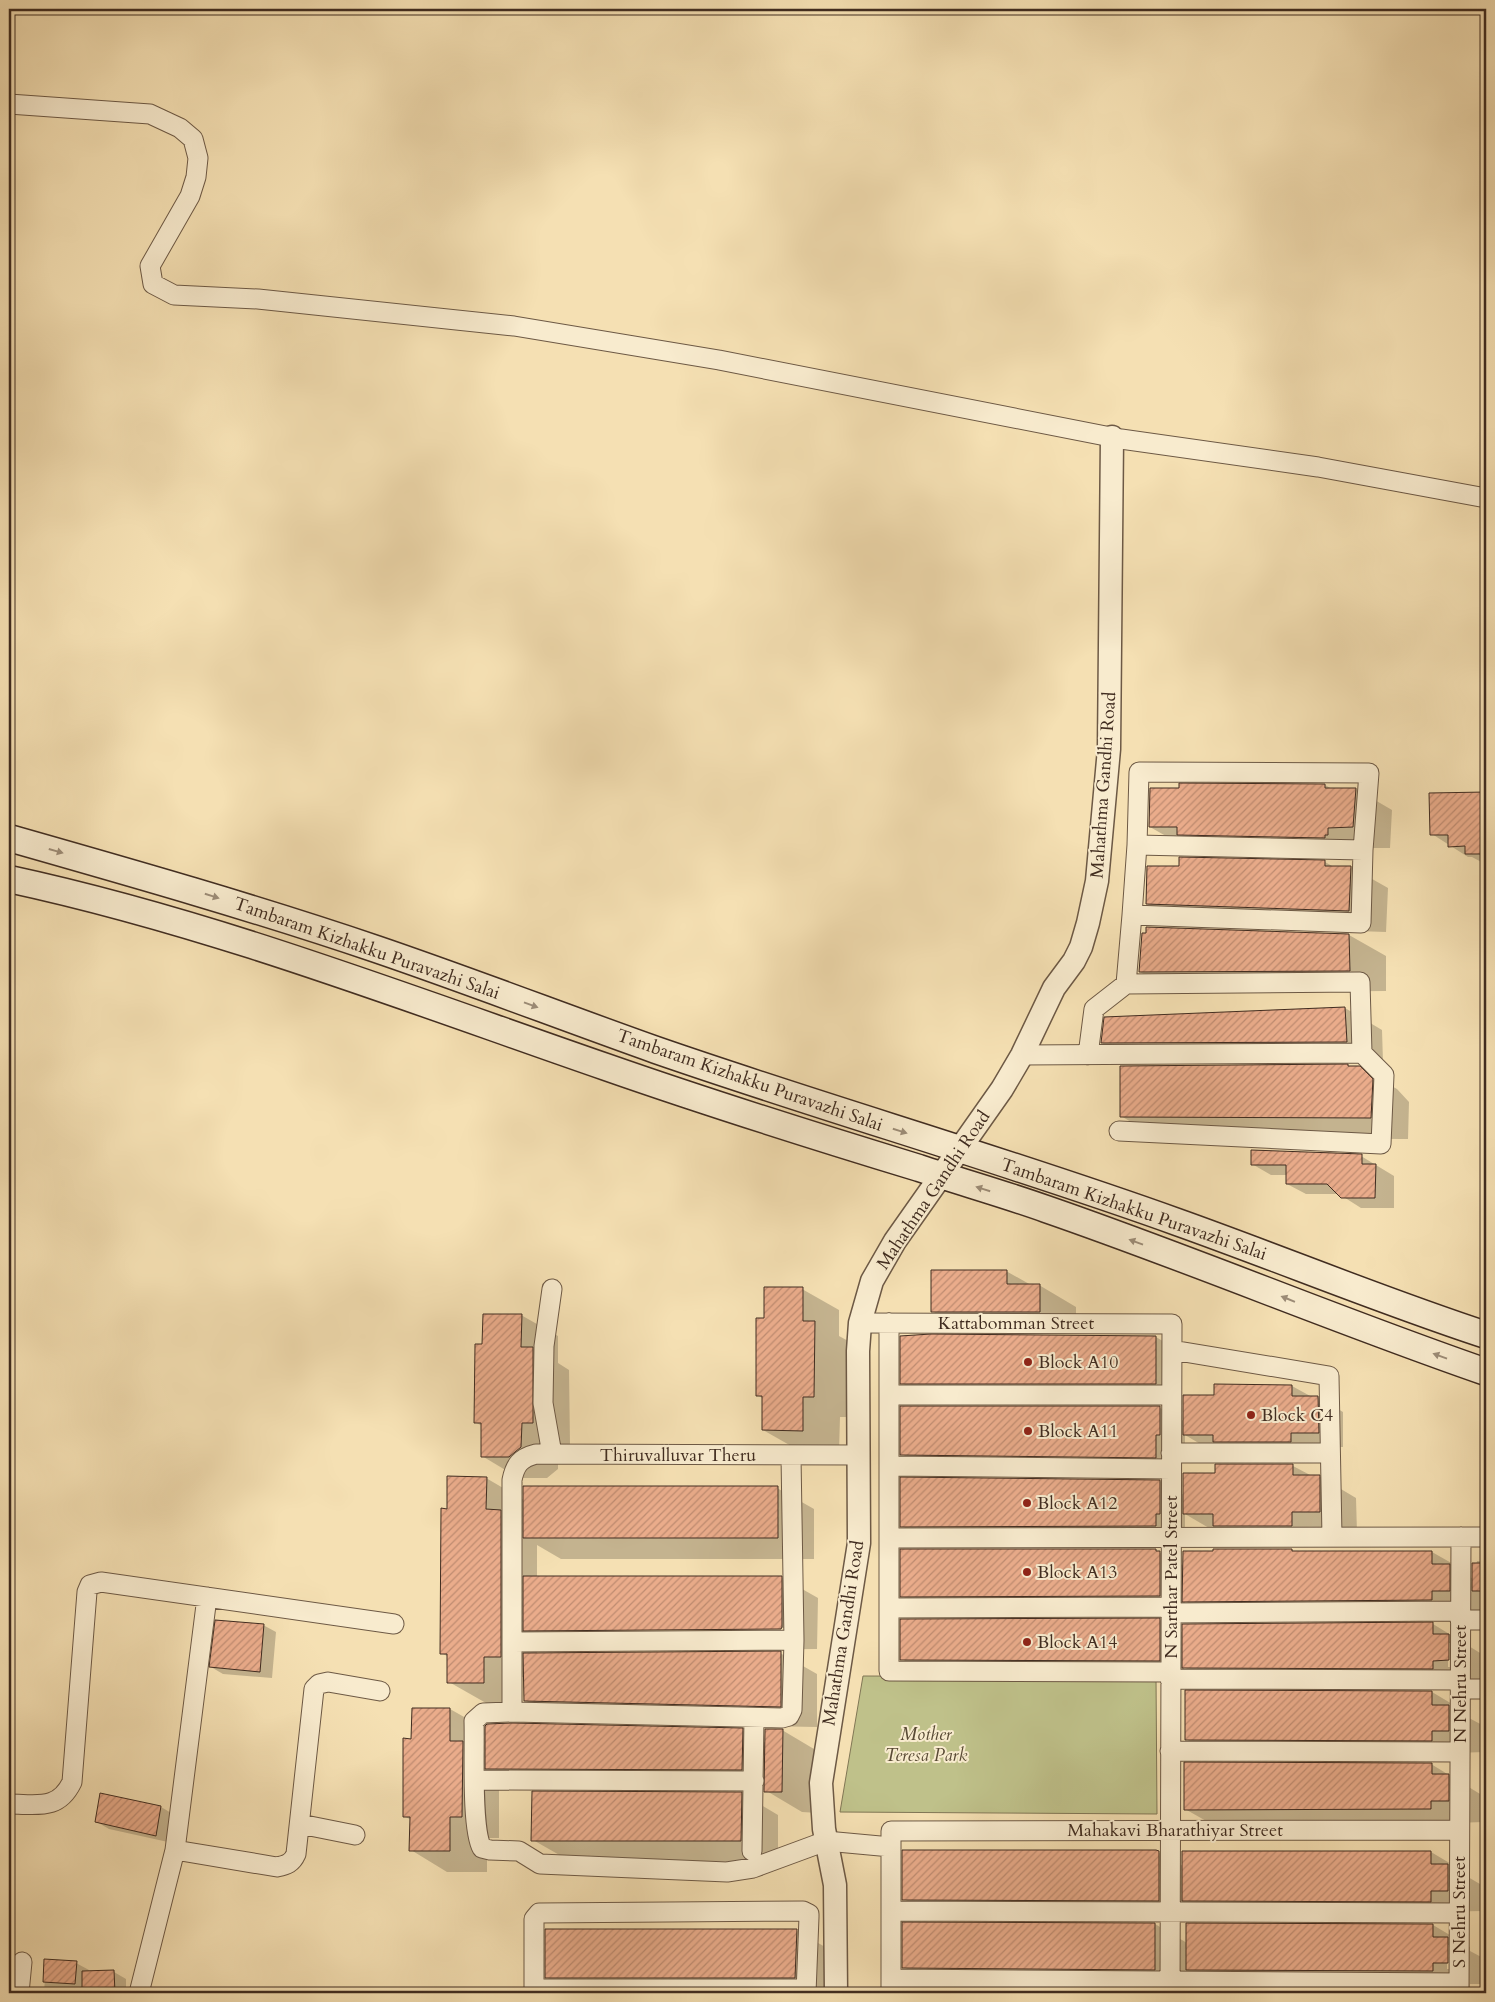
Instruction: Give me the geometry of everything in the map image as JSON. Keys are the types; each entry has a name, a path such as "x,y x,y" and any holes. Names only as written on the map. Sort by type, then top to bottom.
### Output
{"main road":[{"name":"Tambaram Kizhakku Puravazhi Salai","path":"9,838 216,897 326,932 657,1050 847,1114 1049,1177 1178,1222 1486,1336"},
{"name":"Tambaram Kizhakku Puravazhi Salai","path":"9,879 115,905 269,951 698,1099 1043,1208 1242,1281 1358,1327 1486,1372"}],"street":[{"path":"9,104 150,114 180,128 192,139 198,158 196,177 190,196 150,266 154,284 174,294 258,299 514,326 719,360 1112,437 1318,467 1486,498"},
{"name":"Mahathma Gandhi Road","path":"836,1993 835,1886 826,1841 821,1783 858,1551 858,1351 860,1322 872,1281 895,1241 1002,1089 1022,1055 1054,988 1074,961 1081,947 1097,881 1109,749 1112,437"},
{"path":"1126,984 1137,844 1138,772 1369,773 1363,850 1361,924 1132,914"},
{"path":"1137,844 1363,850"},
{"path":"1088,1054 1094,1009 1126,984 1360,982 1362,1053 1384,1075 1381,1144 1119,1132"},
{"path":"1022,1055 1362,1053"},
{"path":"552,1289 544,1346 543,1404 552,1454"},
{"name":"Kattabomman Street","path":"860,1322 1172,1324"},
{"path":"889,1322 889,1670 1460,1685 1486,1689"},
{"name":"N Sarthar Patel Street","path":"1170,1987 1172,1324"},
{"path":"1172,1350 1329,1376 1332,1537"},
{"path":"889,1395 1171,1395"},
{"path":"889,1466 1171,1461 1330,1453"},
{"name":"Thiruvalluvar Theru","path":"512,1642 512,1480 518,1462 525,1457 536,1454 859,1455"},
{"path":"791,1456 794,1640 792,1710 789,1716 782,1718 754,1718 512,1712 483,1713 474,1721 478,1835 482,1848 519,1851 540,1864 727,1872 753,1868 826,1841"},
{"name":"N Nehru Street","path":"1459,1830 1461,1537"},
{"path":"889,1538 1486,1537"},
{"path":"9,1804 48,1804 57,1801 66,1794 72,1782 87,1592 90,1585 101,1582 394,1624"},
{"path":"139,1993 175,1850 208,1596"},
{"path":"889,1608 1460,1615 1486,1620"},
{"path":"512,1712 512,1642 794,1640"},
{"path":"175,1850 277,1867 293,1861 296,1854 300,1824 314,1689 319,1684 328,1682 380,1691"},
{"path":"752,1851 754,1718"},
{"path":"1170,1751 1459,1752"},
{"path":"475,1780 754,1781"},
{"path":"300,1824 355,1835"},
{"name":"Mahakavi Bharathiyar Street","path":"826,1841 1170,1830 1459,1830"},
{"name":"S Nehru Street","path":"1459,1830 1459,1988"},
{"path":"891,1839 891,1986 1459,1988"},
{"path":"803,1911 809,1917 806,1991 534,1991 534,1919 539,1913 803,1911"},
{"path":"891,1911 1459,1913"},
{"path":"19,1993 22,1962"}],"green space":[{"name":"Mother Teresa Park","path":"863,1676 1156,1677 1157,1814 840,1812"}],"building":[{"path":"1179,783 1325,784 1325,788 1356,788 1353,827 1328,828 1328,835 1325,835 1325,838 1177,835 1177,827 1149,827 1150,788 1179,788"},
{"path":"1486,792 1486,854 1465,854 1465,846 1448,847 1448,835 1430,835 1429,793"},
{"path":"1179,857 1325,860 1325,866 1351,866 1349,911 1146,904 1147,866 1179,866"},
{"path":"1146,927 1349,934 1350,971 1139,972 1142,933 1146,933"},
{"path":"1345,1007 1347,1042 1101,1043 1104,1017"},
{"path":"1348,1064 1348,1066 1360,1066 1373,1079 1371,1118 1120,1117 1120,1066"},
{"path":"1251,1150 1362,1154 1362,1164 1376,1164 1375,1198 1341,1198 1327,1184 1286,1184 1286,1165 1251,1165"},
{"path":"931,1270 1007,1270 1007,1284 1040,1284 1040,1312 931,1312"},
{"path":"764,1287 803,1287 803,1321 815,1321 814,1397 803,1397 803,1431 762,1430 762,1396 756,1396 756,1318 764,1318"},
{"path":"483,1314 522,1314 521,1347 533,1347 533,1423 522,1423 521,1447 509,1457 481,1457 481,1423 474,1423 475,1344 482,1344"},
{"name":"Block A10","path":"931,1334 1156,1336 1156,1384 900,1384 900,1336"},
{"name":"Block C4","path":"1214,1384 1292,1385 1292,1396 1318,1396 1319,1433 1291,1433 1291,1442 1213,1442 1213,1435 1183,1435 1183,1395 1214,1395"},
{"name":"Block A11","path":"900,1406 1160,1406 1160,1435 1156,1435 1156,1458 900,1455"},
{"path":"1215,1464 1293,1464 1293,1475 1320,1475 1320,1512 1292,1512 1292,1526 1213,1526 1213,1514 1183,1514 1183,1473 1215,1473"},
{"path":"447,1476 487,1477 486,1509 501,1510 501,1657 484,1657 484,1683 447,1683 447,1654 440,1654 441,1508 447,1509"},
{"name":"Block A12","path":"900,1477 1160,1480 1160,1514 1156,1514 1156,1526 900,1527"},
{"path":"523,1486 778,1486 778,1538 523,1538"},
{"name":"Block A13","path":"900,1549 1156,1549 1156,1551 1160,1551 1160,1596 900,1597"},
{"path":"1213,1549 1432,1551 1432,1564 1450,1564 1450,1591 1432,1591 1432,1600 1182,1602 1183,1551 1213,1551"},
{"path":"1472,1563 1486,1563 1486,1591 1472,1591"},
{"path":"523,1576 782,1576 782,1627 781,1629 523,1631"},
{"name":"Block A14","path":"1160,1618 1160,1661 900,1660 900,1619"},
{"path":"215,1620 264,1624 260,1672 209,1667"},
{"path":"1433,1622 1433,1634 1449,1634 1449,1660 1433,1661 1433,1669 1182,1668 1182,1624"},
{"path":"781,1651 781,1707 524,1701 523,1653"},
{"path":"1185,1690 1432,1691 1432,1705 1449,1705 1449,1731 1432,1731 1432,1741 1185,1740"},
{"path":"412,1708 450,1708 450,1741 463,1741 462,1817 450,1817 450,1851 409,1851 410,1817 403,1817 403,1738 411,1739"},
{"path":"487,1724 743,1728 742,1770 485,1769 485,1726"},
{"path":"765,1729 783,1729 782,1792 764,1792"},
{"path":"1184,1762 1432,1763 1432,1774 1449,1774 1449,1801 1431,1801 1431,1809 1184,1810"},
{"path":"532,1791 742,1792 741,1841 531,1841"},
{"path":"100,1793 161,1806 156,1836 95,1822"},
{"path":"902,1850 1156,1850 1159,1851 1159,1901 902,1900"},
{"path":"1182,1851 1431,1851 1431,1864 1448,1864 1448,1891 1431,1891 1431,1902 1182,1901"},
{"path":"902,1922 1155,1923 1155,1970 902,1968"},
{"path":"1186,1923 1433,1924 1433,1937 1448,1937 1448,1963 1433,1963 1433,1971 1186,1970"},
{"path":"545,1929 797,1929 795,1978 545,1978"},
{"path":"44,1959 77,1961 75,1984 43,1982"},
{"path":"114,1970 115,1993 82,1993 82,1971"},
{"path":"902,1990 1155,1992 1155,1993 902,1993"}],"place":[{"name":"Block A10","path":"1028,1362"},
{"name":"Block C4","path":"1251,1415"},
{"name":"Block A11","path":"1028,1431"},
{"name":"Block A12","path":"1027,1503"},
{"name":"Block A13","path":"1027,1572"},
{"name":"Block A14","path":"1027,1642"}]}
